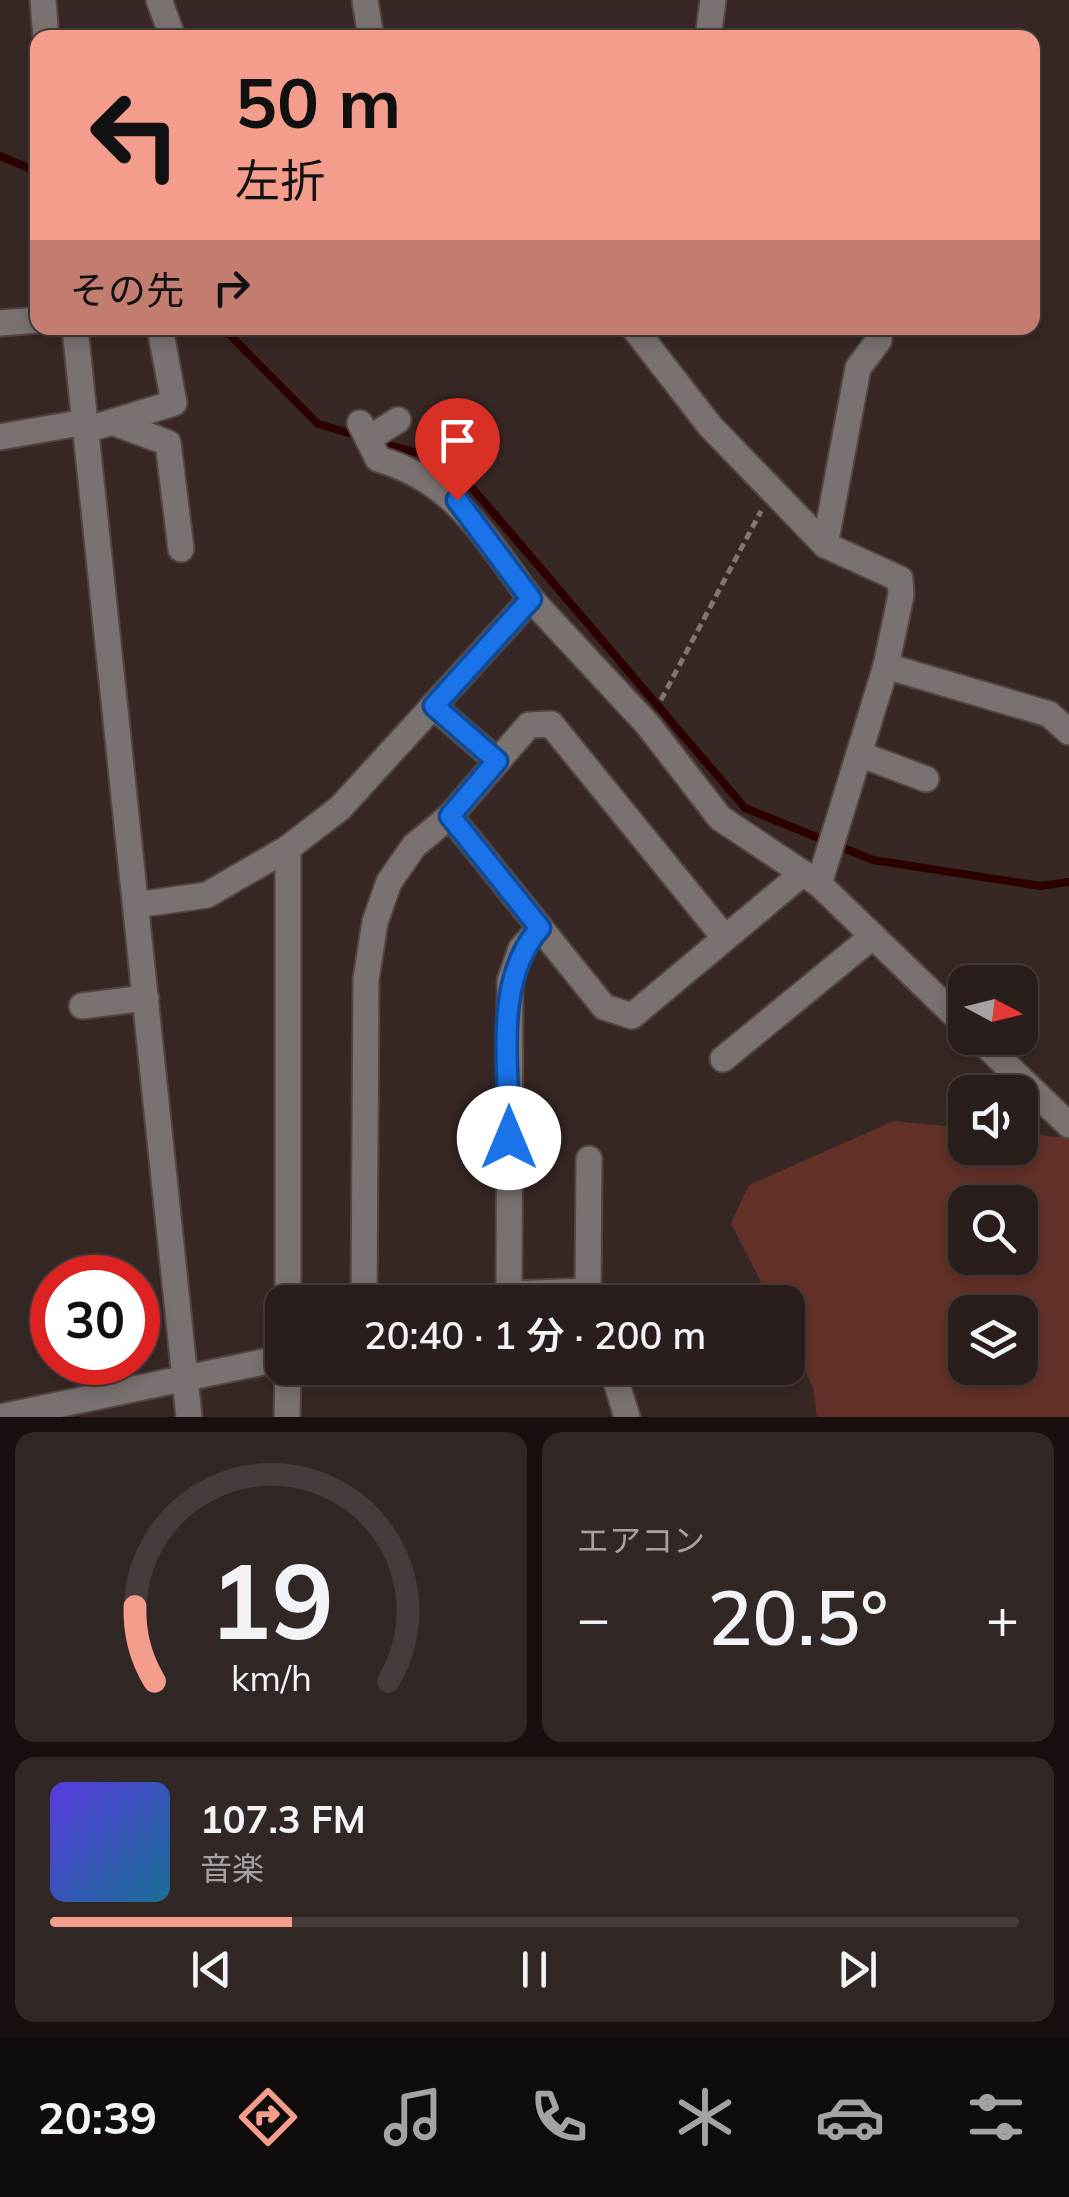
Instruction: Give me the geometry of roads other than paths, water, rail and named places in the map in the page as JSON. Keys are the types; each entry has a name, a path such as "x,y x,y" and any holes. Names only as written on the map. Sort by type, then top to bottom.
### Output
{"street":[{"path":"42,0 45,30"},
{"path":"160,0 170,30"},
{"path":"365,0 371,30"},
{"path":"709,30 713,0"},
{"path":"0,323 30,321"},
{"path":"76,335 189,1417"},
{"path":"0,437 112,422 174,402 161,335"},
{"path":"450,816 604,1006 632,1016 725,938 811,878 859,754 886,666 901,595 900,578 825,545 710,426 639,335"},
{"path":"825,545 858,368 879,335"},
{"path":"398,420 364,431 378,460 413,469 457,500 531,599 648,725 720,818 811,878 948,1009"},
{"path":"112,422 168,443 182,549"},
{"path":"136,906 207,895 288,848 340,808 531,599"},
{"path":"886,666 1049,714 1069,732"},
{"path":"434,706 497,761"},
{"path":"364,1285 366,979 375,922 389,882 414,846 450,816 529,725 551,724 725,938"},
{"path":"859,754 926,778"},
{"path":"288,848 288,1285"},
{"path":"508,1285 510,981 521,949 540,928"},
{"path":"723,1060 873,936"},
{"path":"82,1006 146,998"},
{"path":"996,1055 1069,1126"},
{"path":"588,1285 589,1159"},
{"path":"0,1417 265,1361"},
{"path":"287,1417 288,1385"},
{"path":"617,1385 627,1417"}],"waterway":[{"path":"0,156 30,169"},
{"path":"230,335 318,424 360,436"},
{"path":"378,442 450,462 745,808 873,860 1041,886 1069,882"}]}
